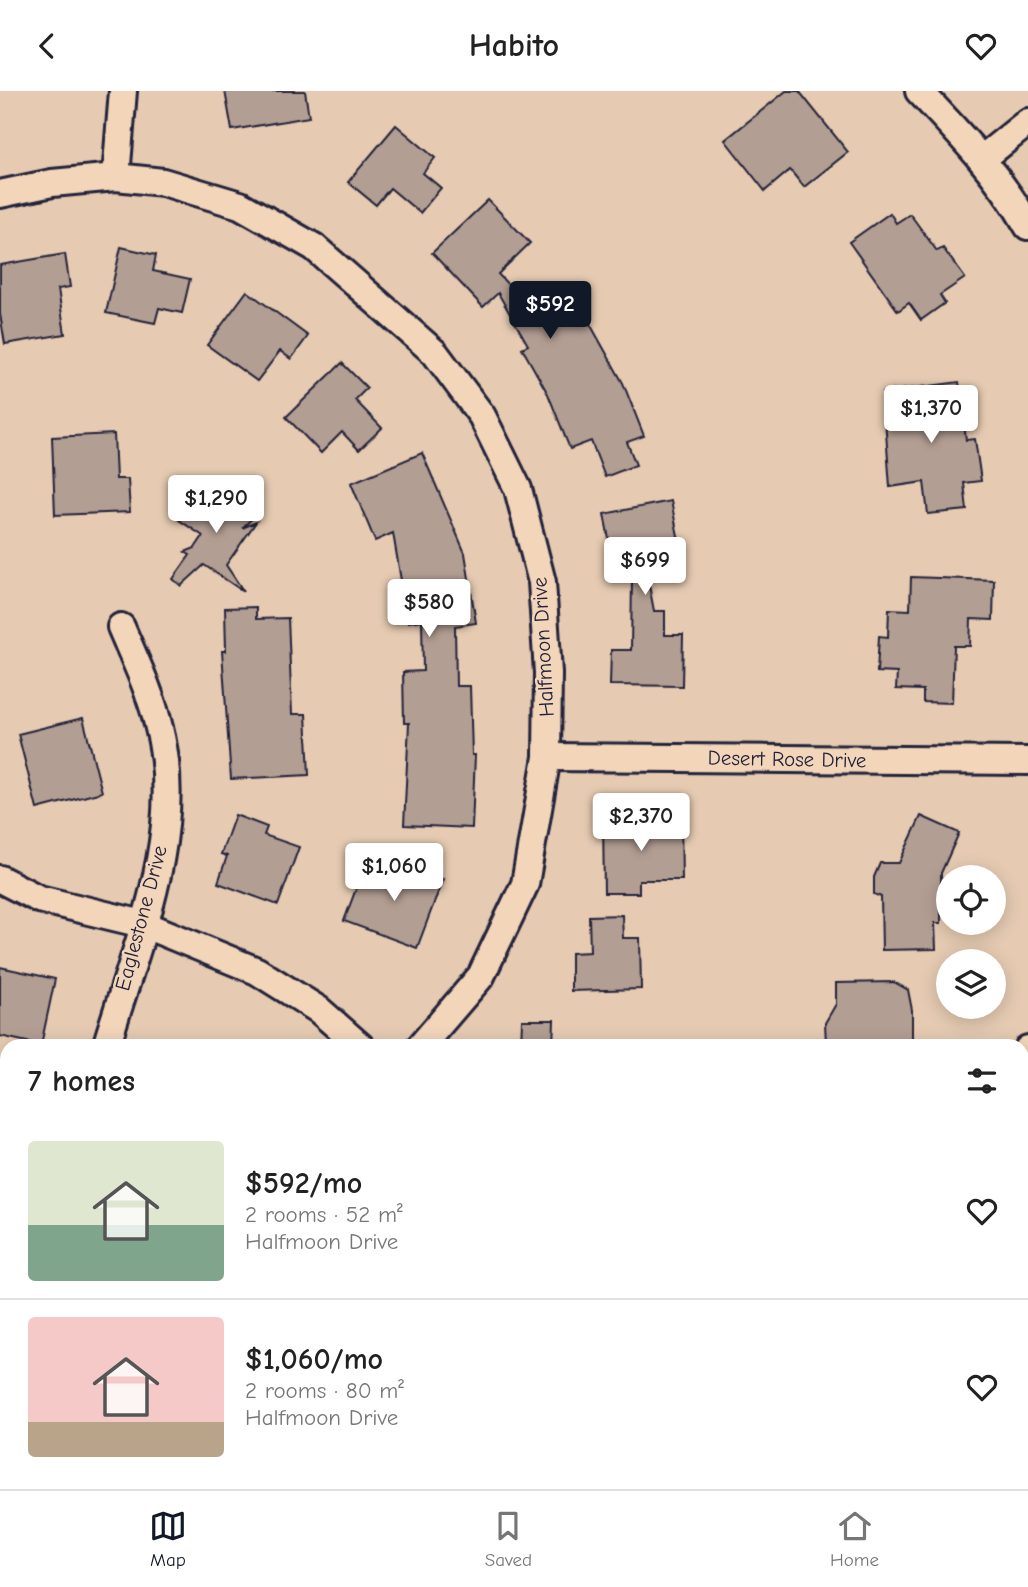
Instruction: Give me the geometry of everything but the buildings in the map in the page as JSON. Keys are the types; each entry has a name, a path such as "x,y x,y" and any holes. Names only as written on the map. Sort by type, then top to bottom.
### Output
{"street":[{"path":"116,177 123,91"},
{"path":"919,91 982,159 1013,200 1028,226"},
{"path":"982,159 1028,123"},
{"name":"Halfmoon Drive","path":"0,194 52,183 116,177 163,182 240,205 314,247 435,353 482,416 518,489 542,582 548,673 547,757 524,884 481,975 427,1039"},
{"name":"Eaglestone Drive","path":"108,1039 159,867 168,797 160,729 121,627"},
{"name":"Desert Rose Drive","path":"547,757 1028,761"},
{"path":"0,879 39,899 143,924 257,971 319,1010 353,1039"}]}
